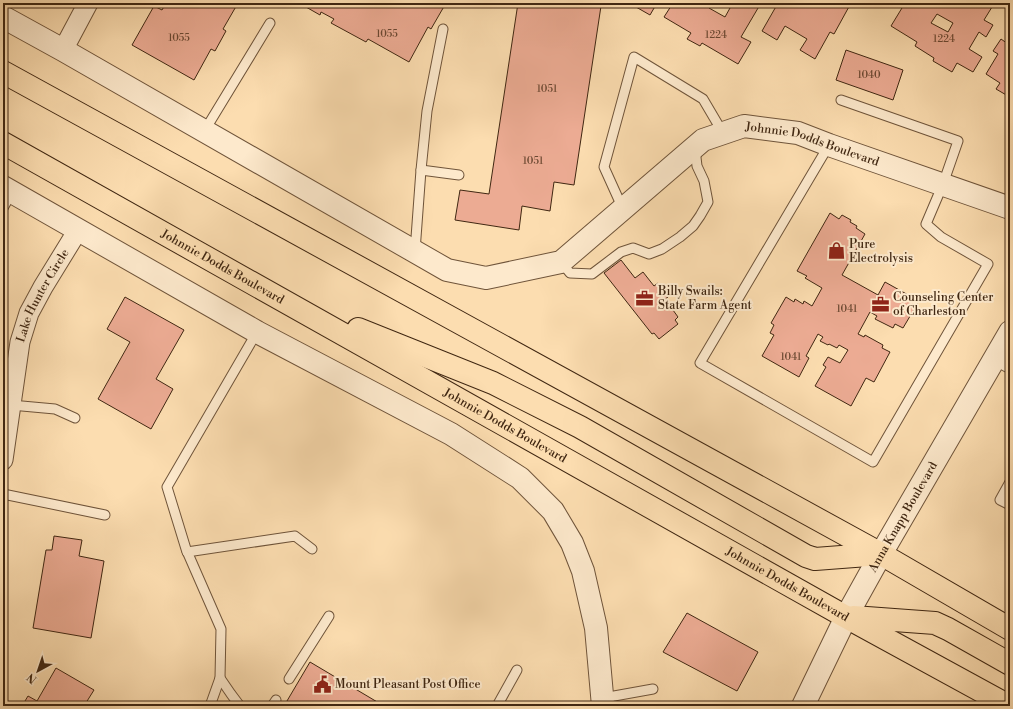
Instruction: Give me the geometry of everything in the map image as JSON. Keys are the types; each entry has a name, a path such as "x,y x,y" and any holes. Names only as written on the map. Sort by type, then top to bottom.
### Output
{"highway":[{"path":"3,72 881,554 1010,629"},
{"name":"Johnnie Dodds Boulevard","path":"3,143 846,617 1009,706"},
{"path":"277,297 492,383 580,427 806,556 815,559 881,554"},
{"path":"846,617 935,624 948,629 1010,664"}],"street":[{"path":"63,50 88,3"},
{"name":"Johnnie Dodds Boulevard","path":"3,17 205,130 447,270 486,278 561,262 703,140 744,126 798,133 1010,208"},
{"path":"6,196 78,230 257,332 451,434 520,478 553,511 572,543 583,571 596,628 603,702"},
{"name":"Lake Hunter Circle","path":"4,451 20,342 29,313 78,230"},
{"name":"Anna Knapp Boulevard","path":"803,706 846,617 881,554 1002,365 1010,332"}],"lane":[{"path":"205,130 270,23"},
{"path":"416,251 421,170 427,111 443,29"},
{"path":"623,209 604,167 634,57 703,99 724,133"},
{"path":"829,145 700,363 873,462 988,264 941,237 926,224 943,184 958,140 841,100"},
{"path":"561,262 570,273 592,274 621,252 633,248 649,254 662,249 693,226 708,202 704,181 697,166 695,147"},
{"path":"421,170 459,175"},
{"path":"210,706 220,678 221,629 187,552 167,487 257,332"},
{"path":"11,405 55,409 75,418"},
{"path":"1010,482 1000,500 1010,506"},
{"path":"3,494 105,515"},
{"path":"187,552 295,536 312,549"},
{"path":"290,679 329,616"},
{"path":"497,706 517,670"},
{"path":"220,678 240,706"},
{"path":"603,702 653,689"}],"building":[{"path":"166,3 238,3 223,29 226,31 215,51 211,49 194,80 132,45 154,6 162,10"},
{"path":"305,3 446,3 431,29 428,27 409,62 368,39 366,42 331,23 334,19 321,12 320,15 306,7 307,4"},
{"path":"518,3 585,3 601,6 574,185 554,182 550,211 522,206 519,230 455,220 460,190 489,194"},
{"path":"629,3 657,3 650,15"},
{"path":"673,3 712,3 709,8 725,17 730,8 722,3 761,3 741,37 751,42 738,64 702,43 700,46 687,39 691,33 664,17"},
{"path":"778,3 811,3 816,6 818,3 851,3 834,34 830,32 815,59 800,50 807,39 785,26 777,40 762,31"},
{"path":"905,3 985,3 992,7 984,20 993,25 986,37 979,32 969,49 982,57 973,72 957,63 952,72 933,61 934,58 915,46 917,42 891,26","holes":["937,14 953,23 948,32 931,23"]},
{"path":"1001,39 1008,44 1010,41 1010,94 1008,96 996,89 1000,83 986,74 998,54 993,51"},
{"path":"846,50 903,70 893,100 836,80"},
{"path":"830,213 839,219 842,215 851,220 850,222 857,226 856,228 865,234 842,275 878,295 885,282 919,301 903,328 895,324 893,328 875,319 877,316 870,312 858,334 864,337 865,335 883,345 882,348 890,352 874,382 866,378 851,406 815,386 826,367 823,365 828,357 840,363 848,350 839,345 837,348 820,341 823,337 818,334 806,356 809,358 799,377 762,356 774,335 770,333 774,325 771,323 786,297 794,302 795,299 803,304 804,301 812,306 822,288 805,278 807,276 797,271"},
{"name":"Billy Swails: State Farm Agent","path":"621,260 635,278 643,272 654,286 658,283 668,297 665,299 678,317 675,320 678,324 659,339 654,333 652,334 604,273"},
{"path":"125,297 184,330 156,379 173,389 151,429 98,399 130,342 107,329"},
{"path":"54,536 82,540 79,556 104,561 91,638 33,628 46,550 52,550"},
{"path":"687,613 758,652 737,691 663,652"},
{"name":"Mount Pleasant Post Office","path":"310,662 384,706 284,706"},
{"path":"56,668 94,690 84,706 22,706 28,696 37,701"}],"place":[{"name":"Pure Electrolysis","path":"836,251"},
{"name":"Billy Swails: State Farm Agent","path":"645,298"},
{"name":"Counseling Center of Charleston","path":"880,304"},
{"name":"Mount Pleasant Post Office","path":"322,684"}]}
